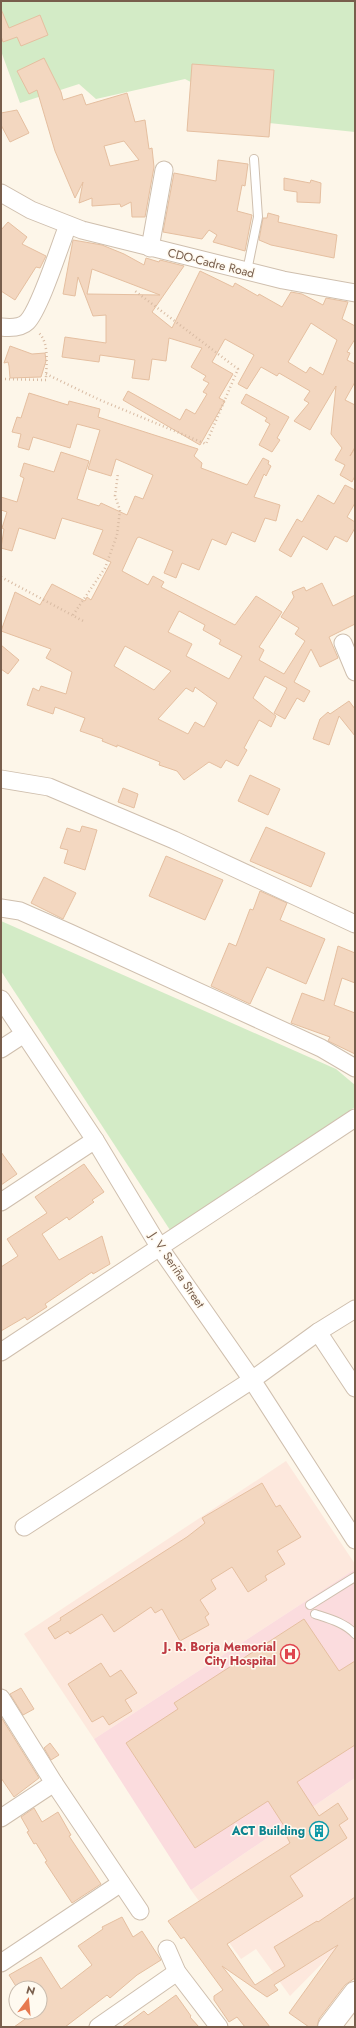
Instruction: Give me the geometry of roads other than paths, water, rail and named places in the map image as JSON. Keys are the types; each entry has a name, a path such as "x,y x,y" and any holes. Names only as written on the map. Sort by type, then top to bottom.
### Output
{"main road":[{"path":"329,2027 355,1993"}],"street":[{"path":"150,248 164,170"},
{"name":"CDO-Cadre Road","path":"1,193 31,210 68,225 150,248 283,280 355,293"},
{"path":"1,327 19,327 28,322 38,303 68,225"},
{"path":"342,644 355,672"},
{"path":"1,779 49,787 174,840 355,924"},
{"path":"1,908 20,911 70,933 320,1048 355,1068"},
{"name":"J. V. Seriña Street","path":"1,999 95,1140 160,1248 252,1380 355,1540"},
{"path":"1,1049 24,1034"},
{"path":"1,1352 355,1118"},
{"path":"1,1202 95,1140"},
{"path":"24,1527 252,1380 318,1332 355,1308"},
{"path":"318,1332 355,1388"},
{"path":"1,1698 54,1783 140,1911"},
{"path":"1,1818 54,1783"},
{"path":"1,1963 121,1883"},
{"path":"167,1949 177,1972 219,2027"},
{"path":"98,2027 177,1972"}],"lane":[{"path":"247,271 258,217 254,159"},
{"path":"310,1605 355,1577"},
{"path":"315,1614 336,1621 350,1628 355,1634"}],"place":[{"name":"J. R. Borja Memorial City Hospital","path":"290,1654"},
{"name":"ACT Building","path":"319,1831"}]}
